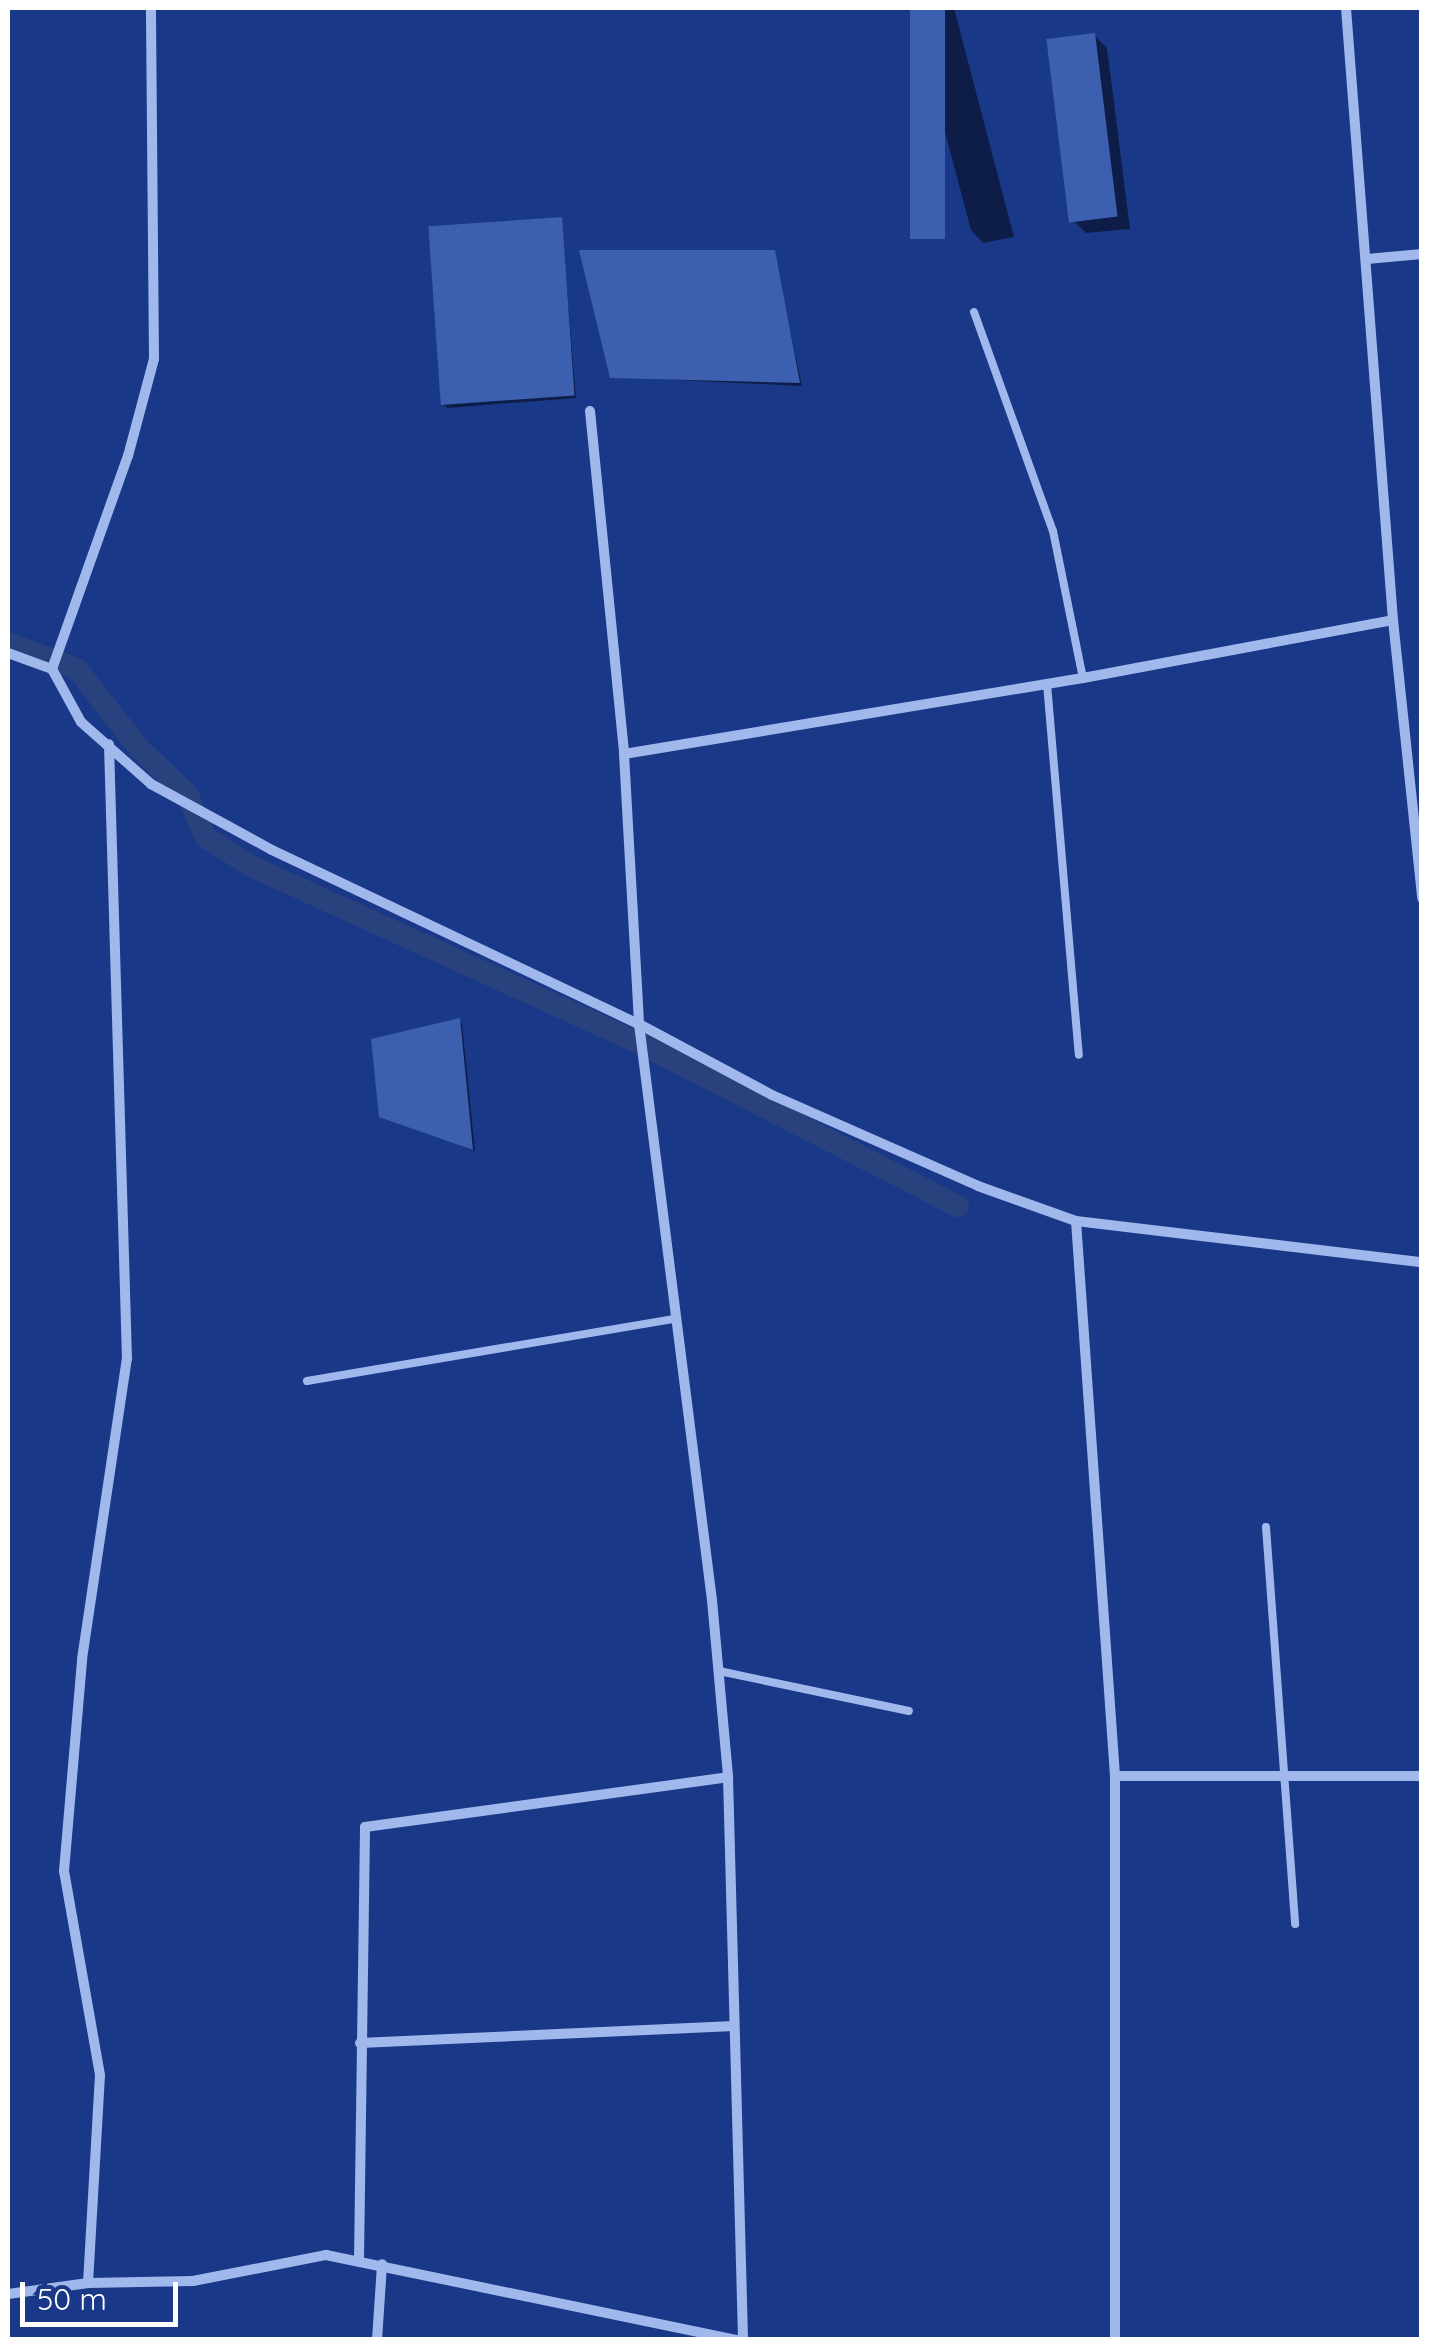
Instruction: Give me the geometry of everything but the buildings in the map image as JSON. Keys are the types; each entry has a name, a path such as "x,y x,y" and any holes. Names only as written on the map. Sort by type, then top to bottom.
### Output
{"street":[{"path":"52,669 128,456 154,358 152,8"},
{"path":"1346,8 1393,620 1422,898"},
{"path":"1367,260 1422,254"},
{"path":"8,2294 88,2283 194,2281 326,2255 740,2340 728,1777 719,1671 639,1024 624,754 590,412"},
{"path":"624,754 1082,678 1393,620"},
{"path":"8,653 52,669 81,722 151,784 272,850 639,1024 772,1095 978,1186 1076,1221 1422,1262"},
{"path":"88,2283 100,2074 64,1870 82,1659 127,1359 109,744"},
{"path":"1076,1221 1114,1776 1114,2340"},
{"path":"1114,1776 1422,1776"},
{"path":"359,2259 365,1827 728,1777"},
{"path":"360,2043 734,2026"},
{"path":"377,2340 382,2264"}],"lane":[{"path":"974,312 1053,530 1082,678"},
{"path":"1047,684 1079,1055"},
{"path":"307,1381 673,1319"},
{"path":"1266,1527 1295,1924"},
{"path":"719,1671 908,1711"}],"waterway":[{"path":"8,643 77,669 139,748 188,795 205,837 253,867 641,1044 958,1206"}]}
